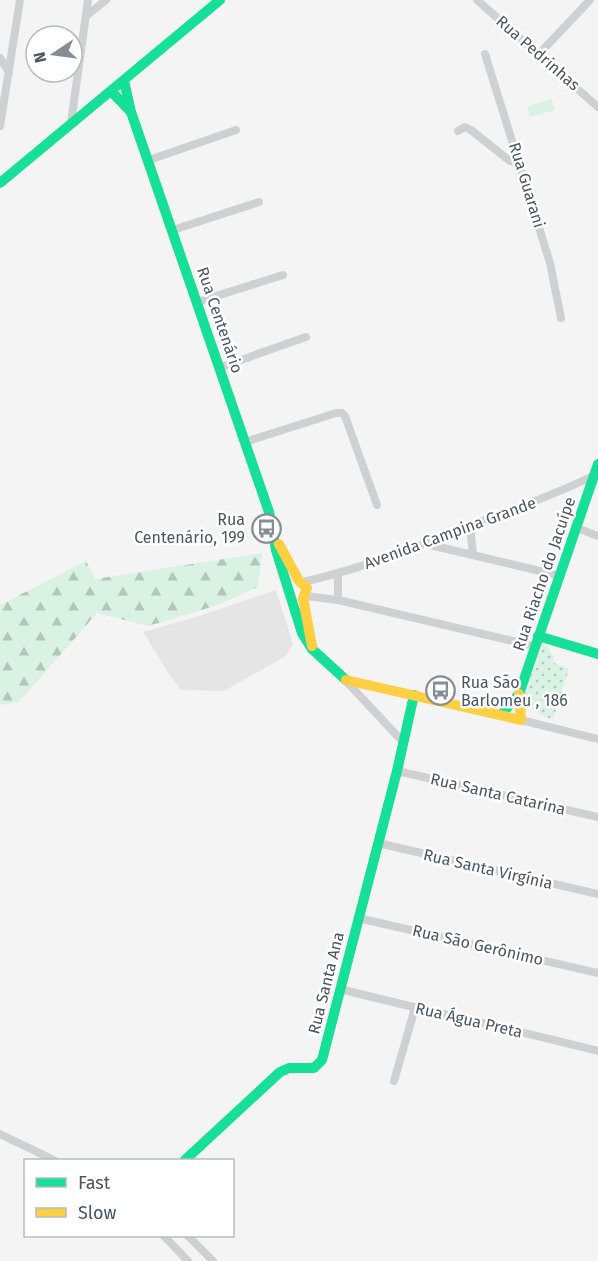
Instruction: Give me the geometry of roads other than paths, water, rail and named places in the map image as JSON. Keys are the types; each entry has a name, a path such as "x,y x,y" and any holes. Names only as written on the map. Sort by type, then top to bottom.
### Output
{"street":[{"path":"0,126 20,0"},
{"path":"71,124 88,0"},
{"path":"86,16 106,0"},
{"path":"0,183 220,0"},
{"name":"Rua Pedrinhas","path":"477,0 598,107"},
{"path":"539,54 590,0"},
{"name":"Rua Guarani","path":"485,54 550,263 561,318"},
{"path":"0,58 9,72"},
{"path":"0,74 9,72"},
{"name":"Rua Centenário","path":"124,81 131,112 269,512 276,550 302,633 312,649 345,680 403,742"},
{"name":"Rua Centenário","path":"111,92 131,112"},
{"path":"458,131 465,127 471,130 510,161 520,163"},
{"path":"148,160 236,130"},
{"path":"173,230 259,202"},
{"path":"197,302 283,275"},
{"path":"221,368 306,337"},
{"path":"245,442 342,413 376,505"},
{"name":"Avenida Campina Grande","path":"301,581 338,574 424,544 562,490 596,469"},
{"name":"Rua Riacho do Jacuípe","path":"521,720 519,694 596,469"},
{"path":"470,526 473,555"},
{"path":"577,528 598,536"},
{"name":"Rua Centenário","path":"275,538 307,588 304,597 312,649"},
{"path":"424,544 561,576"},
{"path":"338,574 338,600"},
{"path":"301,581 292,582 289,592 296,600 304,597 338,600 598,654"},
{"path":"345,680 598,739"},
{"name":"Rua Riacho do Jacuípe","path":"501,715 519,694"},
{"name":"Rua Santa Ana","path":"187,1159 280,1072 288,1068 314,1068 322,1060 397,771 414,695"},
{"name":"Rua Santa Catarina","path":"397,771 598,816"},
{"name":"Rua Santa Virgínia","path":"378,843 598,894"},
{"name":"Rua São Gerônimo","path":"358,918 598,974"},
{"name":"Rua Água Preta","path":"340,989 598,1049"},
{"path":"393,1081 415,1008"},
{"path":"0,1135 50,1159"},
{"path":"165,1237 188,1261"},
{"path":"189,1237 213,1261"}],"place":[{"name":"Rua Centenário, 199","path":"266,528"},
{"name":"Rua São Barlomeu , 186","path":"440,691"}]}
